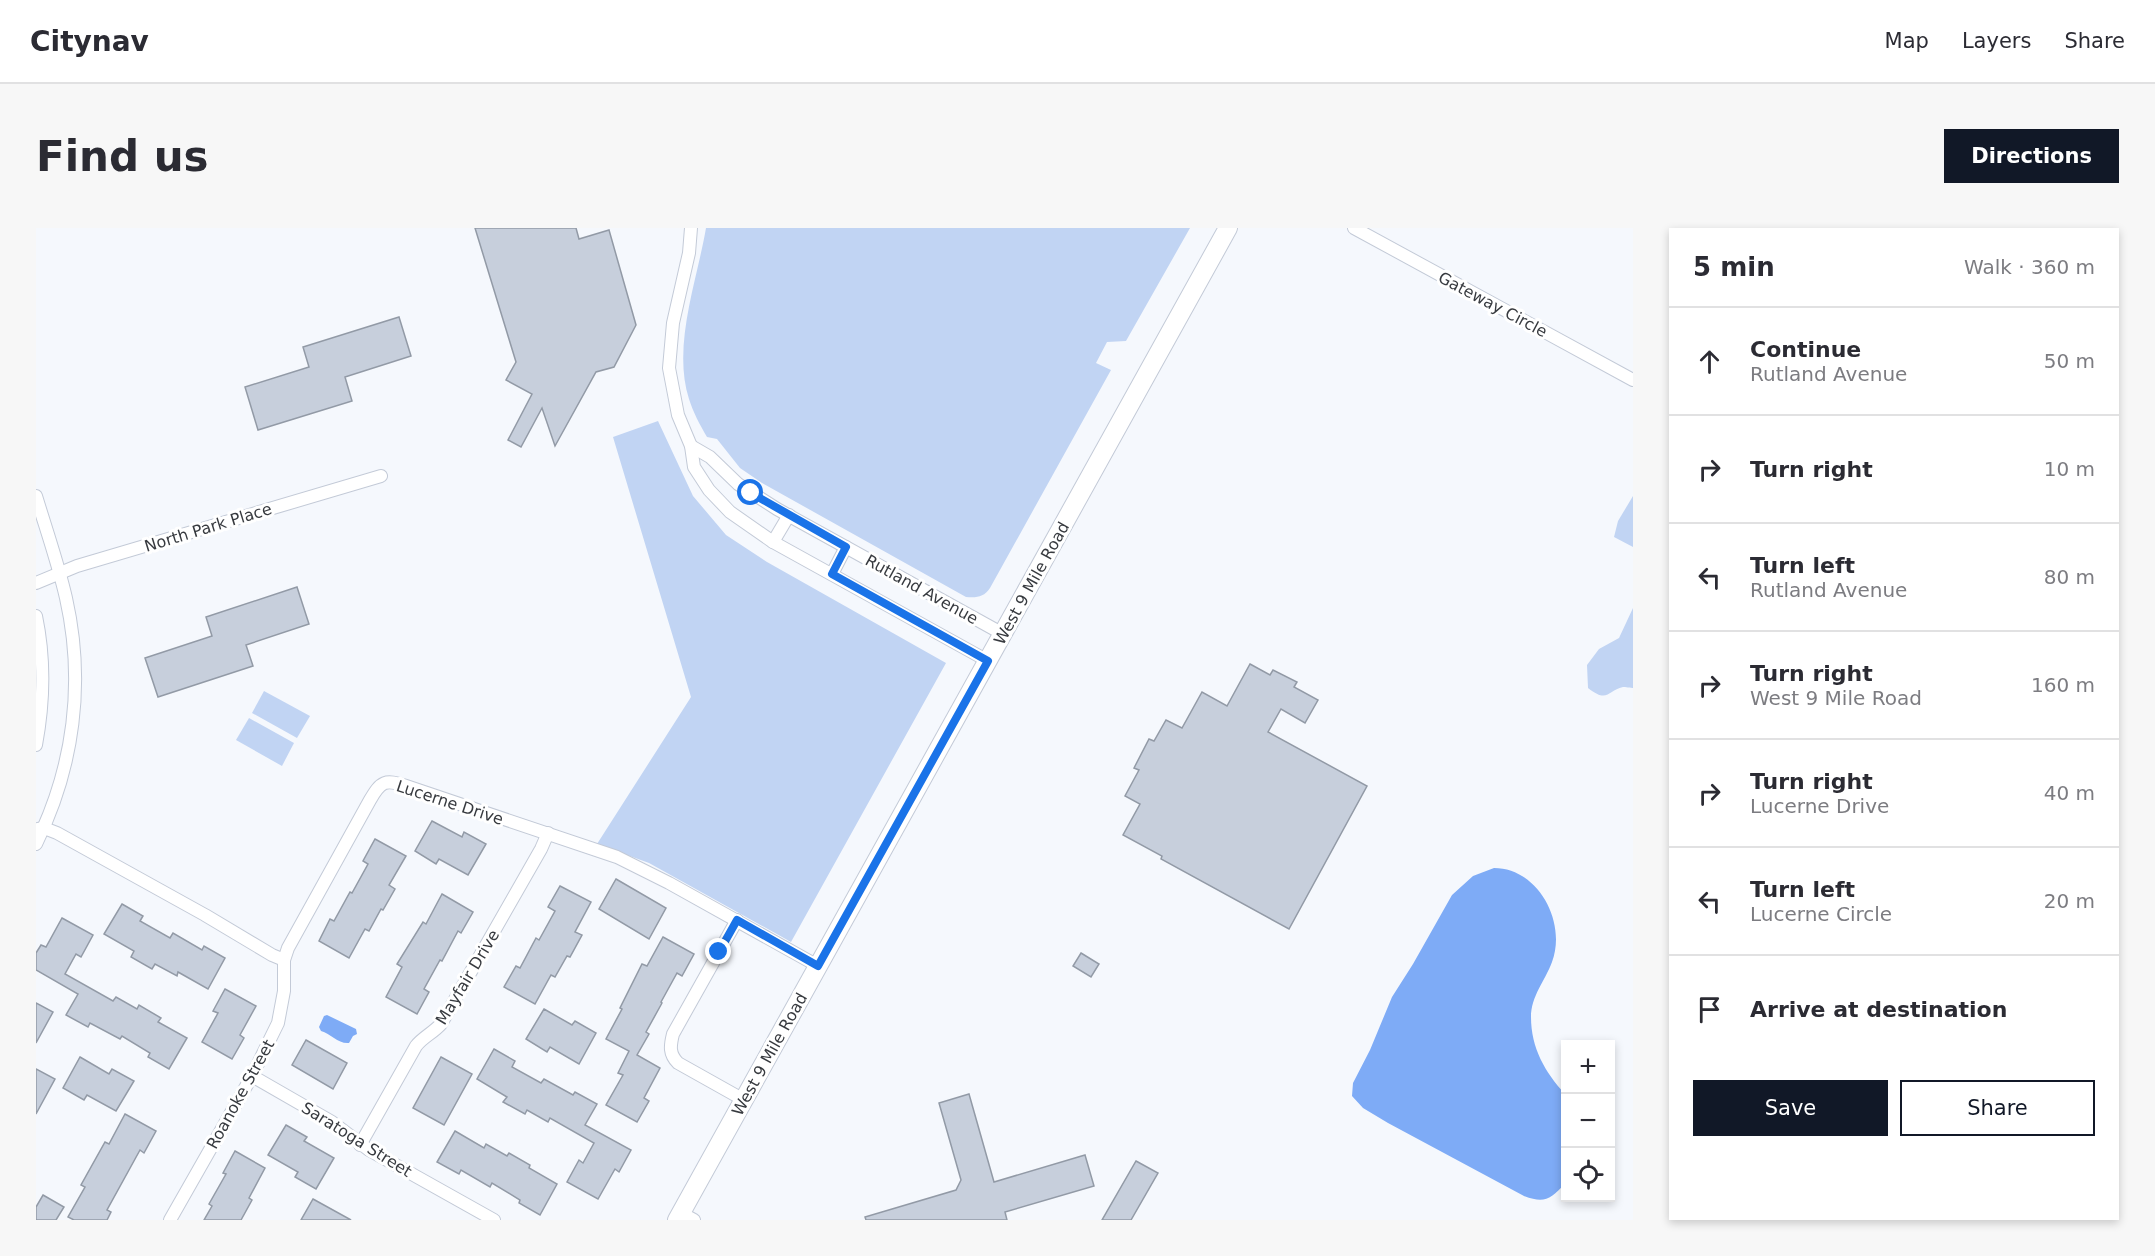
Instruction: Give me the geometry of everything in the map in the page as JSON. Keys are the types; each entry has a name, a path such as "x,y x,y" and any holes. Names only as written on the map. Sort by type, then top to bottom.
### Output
{"main road":[{"name":"West 9 Mile Road","path":"684,1218 744,1100 1228,228"}],"street":[{"name":"Rutland Avenue","path":"691,228 689,253 674,323 669,368 678,415 691,446 694,467 709,490 730,512 773,542 988,661"},
{"name":"Gateway Circle","path":"1354,228 1633,380"},
{"name":"Rutland Avenue","path":"691,446 710,456 738,484 789,515 1003,634"},
{"name":"North Park Place","path":"36,583 77,566 381,476"},
{"path":"36,496 59,575 75,655 75,695 69,748 63,774 40,828 36,844"},
{"path":"773,542 789,515"},
{"path":"832,574 846,547"},
{"path":"36,616 42,658 43,687 36,745"},
{"name":"Lucerne Drive","path":"284,960 293,938 370,800 382,783 397,783 617,857 737,920 818,966"},
{"path":"40,828 84,847 284,960"},
{"name":"Mayfair Drive","path":"360,1144 416,1046 423,1037 441,1024 548,833"},
{"path":"737,920 673,1034 670,1045 672,1056 678,1063 744,1100"},
{"name":"Roanoke Street","path":"170,1220 252,1076 278,1023 284,991 284,960"},
{"name":"Saratoga Street","path":"252,1076 332,1122 360,1144 494,1220"}],"shaded area":[{"path":"706,228 1190,228 1126,341 1107,342 1096,363 1111,370 990,588 983,595 966,597 762,483 740,468 717,439 707,437 689,399 684,379 683,357 688,314"},
{"path":"658,421 693,496 726,535 767,562 946,663 791,942 649,863 597,844 691,697 613,437"},
{"path":"1633,496 1633,547 1614,537 1618,521"},
{"path":"1633,608 1633,688 1623,687 1604,696 1595,693 1588,688 1587,665 1599,649 1619,638"},
{"path":"264,691 310,716 297,738 252,713"},
{"path":"249,718 294,743 282,766 236,740"}],"water":[{"path":"1494,868 1510,870 1524,877 1536,887 1552,915 1556,946 1552,962 1536,995 1531,1017 1536,1049 1540,1059 1561,1089 1561,1188 1547,1199 1537,1200 1524,1196 1388,1123 1363,1108 1352,1096 1353,1083 1370,1050 1392,997 1452,895 1473,876"},
{"path":"327,1015 356,1029 357,1034 349,1043 341,1042 321,1031 319,1027 324,1016"}],"building":[{"path":"475,228 576,228 579,239 609,230 636,325 614,367 596,372 555,446 542,408 521,447 508,440 532,394 506,380 516,362"},
{"path":"399,317 411,356 345,377 352,401 258,430 245,387 309,367 303,347"},
{"path":"297,587 309,624 246,645 253,666 158,697 145,658 212,636 206,617"},
{"path":"1250,664 1270,675 1273,670 1297,682 1294,687 1318,700 1305,723 1281,709 1268,732 1367,786 1289,929 1161,859 1162,856 1123,835 1140,804 1125,796 1139,770 1134,768 1149,739 1154,741 1166,720 1182,728 1202,692 1227,706"},
{"path":"432,821 462,837 464,832 486,844 468,875 439,859 436,864 415,851"},
{"path":"375,839 406,856 389,885 395,889 369,931 365,929 349,958 319,941 330,919 334,921 368,864 363,861"},
{"path":"616,879 666,908 649,939 599,909"},
{"path":"560,886 591,902 575,932 582,935 570,957 567,956 555,977 551,975 535,1004 504,987 516,966 520,968 536,938 539,940 555,911 548,907"},
{"path":"442,894 473,912 461,933 458,931 424,989 429,992 417,1014 386,997 402,967 397,964 423,922 426,924"},
{"path":"122,904 143,916 140,921 170,938 173,933 202,950 204,946 225,958 208,989 178,972 177,976 155,964 152,969 131,957 134,951 104,934"},
{"path":"62,918 93,935 81,957 76,954 65,974 113,1001 116,997 137,1009 139,1005 161,1018 158,1022 187,1038 169,1069 148,1057 150,1053 122,1036 120,1039 90,1023 88,1027 66,1015 78,994 36,970 36,953 41,945 46,947"},
{"path":"663,937 694,954 682,976 677,973 646,1032 649,1034 637,1055 660,1068 644,1098 649,1101 637,1122 606,1105 623,1075 618,1073 629,1051 606,1039 642,964 647,966"},
{"path":"1081,953 1099,964 1091,977 1073,966"},
{"path":"225,989 256,1006 240,1035 244,1038 232,1059 202,1042 218,1013 213,1011"},
{"path":"36,1003 53,1012 36,1043"},
{"path":"544,1009 572,1025 575,1021 596,1033 579,1064 550,1047 547,1052 526,1039"},
{"path":"306,1040 347,1063 333,1089 292,1065"},
{"path":"494,1049 515,1061 512,1067 541,1083 544,1079 573,1095 575,1092 597,1104 585,1125 631,1150 619,1172 615,1169 598,1199 567,1182 579,1160 583,1163 594,1143 550,1118 548,1122 527,1110 525,1114 503,1102 507,1097 477,1079"},
{"path":"80,1057 109,1074 112,1069 134,1081 116,1111 87,1095 84,1100 63,1088"},
{"path":"441,1057 472,1074 444,1125 413,1108"},
{"path":"36,1069 55,1079 36,1114"},
{"path":"969,1094 994,1182 1085,1155 1094,1186 1005,1212 1007,1220 866,1220 865,1217 956,1190 961,1180 939,1103"},
{"path":"125,1114 156,1131 144,1153 140,1150 107,1210 111,1212 107,1220 74,1220 68,1217 85,1187 81,1185 105,1142 109,1144"},
{"path":"286,1125 307,1137 304,1141 334,1158 316,1189 295,1177 298,1172 268,1155"},
{"path":"455,1131 484,1148 486,1144 507,1156 509,1153 557,1184 540,1215 492,1183 490,1187 461,1170 459,1174 437,1162"},
{"path":"235,1151 265,1168 249,1198 252,1200 241,1220 204,1220 212,1206 209,1204 226,1174 223,1173"},
{"path":"1136,1161 1158,1173 1131,1220 1102,1220"},
{"path":"43,1195 64,1207 56,1220 36,1220 36,1207"},
{"path":"313,1199 351,1220 301,1220"}],"route":[{"path":"719,952 737,920 818,966 988,661 832,574 846,547 751,493"}]}
